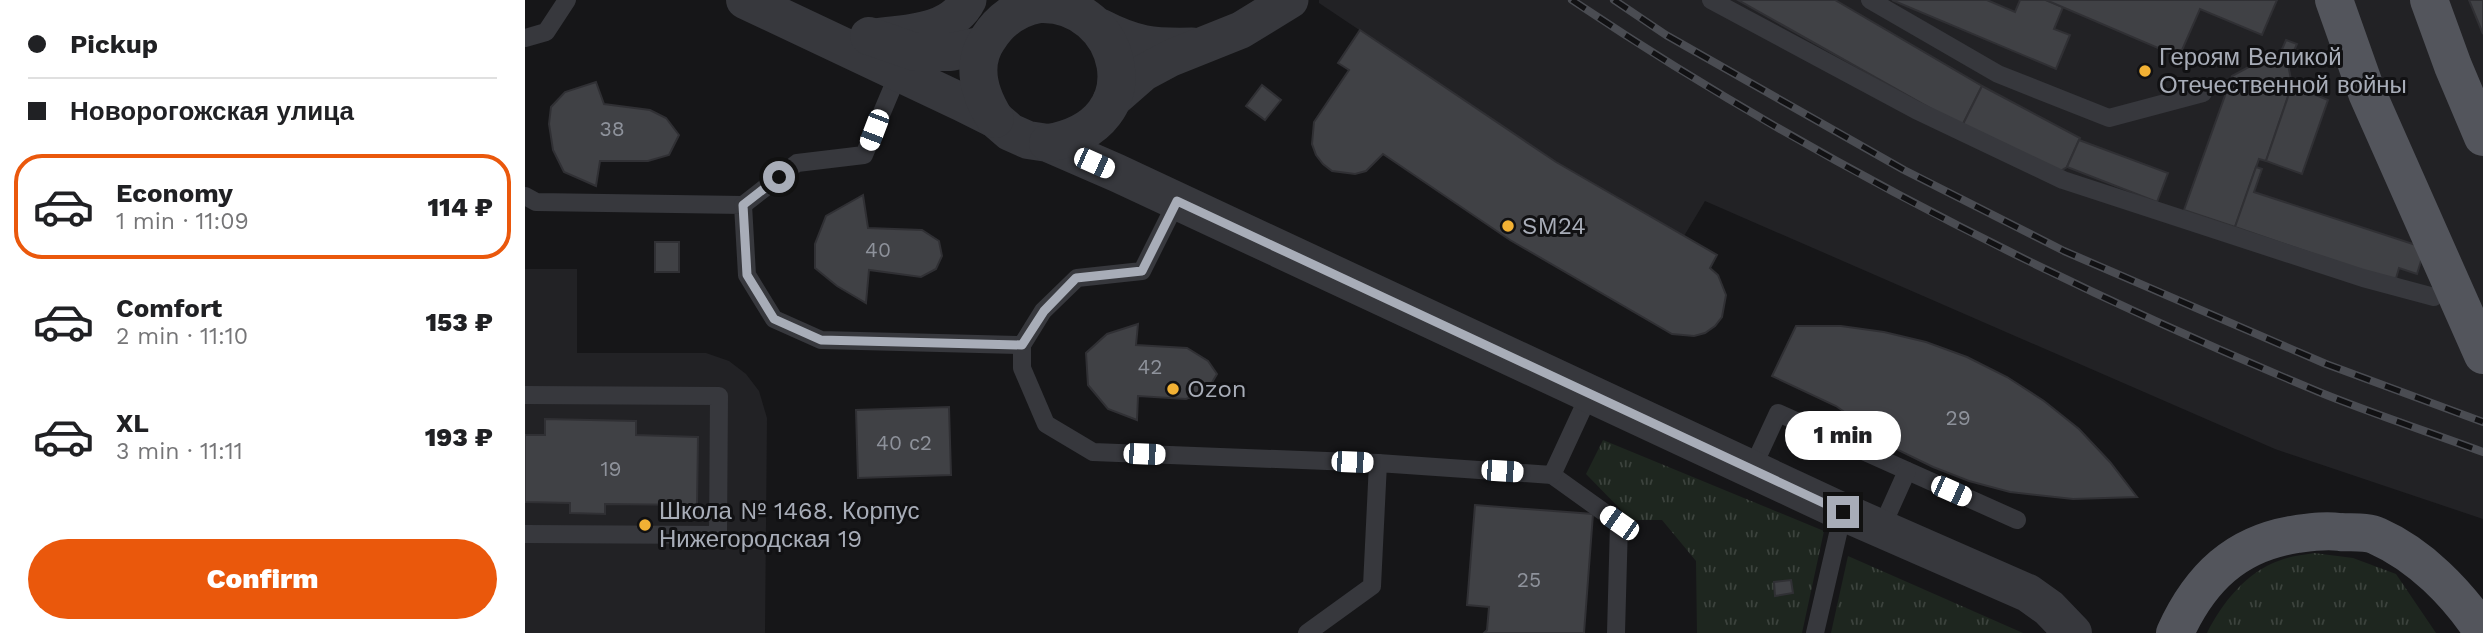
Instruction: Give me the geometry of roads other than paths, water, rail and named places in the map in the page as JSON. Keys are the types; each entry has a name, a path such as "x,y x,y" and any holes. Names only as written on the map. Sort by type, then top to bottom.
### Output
{"main road":[{"path":"2334,0 2367,93 2483,355"},
{"path":"2429,0 2452,66 2483,137"},
{"path":"2175,633 2186,607 2210,577 2240,551 2277,537 2326,530 2375,534 2419,561 2468,609 2483,632"}],"street":[{"path":"745,0 995,119 1010,132 1028,140 1048,143 1117,173 1843,512 2028,593 2049,607 2073,633"},
{"path":"874,37 919,31 947,22 964,8 968,0"},
{"path":"1048,143 1068,139 1086,131 1143,73 1171,58 1241,30 1290,0"},
{"path":"804,27 874,37 915,52 951,52 1027,6 1059,3 1084,14 1100,27 1128,41 1163,47 1200,46"},
{"path":"995,24 978,64 979,84 985,103 995,119"},
{"path":"1100,27 1111,43 1117,62 1117,82 1098,137 1106,160 1117,173"}],"lane":[{"path":"525,38 546,32 567,0"},
{"path":"1711,0 1916,110 2063,180 2363,278 2434,296"},
{"path":"1870,0 1999,74 2109,118 2203,93"},
{"path":"525,196 536,202 743,205 797,163 864,155 899,72"},
{"path":"1177,201 1142,271 1076,278 1044,311 1022,345 1022,368 1046,424 1093,452 1378,463 1552,475 1619,523 1616,633"},
{"path":"743,205 747,275 774,319 821,340 1022,345"},
{"path":"1552,475 1590,393"},
{"path":"525,395 719,396 719,410 718,535 525,534"},
{"path":"1752,469 1778,413 2017,520"},
{"path":"1307,633 1372,586 1378,463"},
{"path":"1881,529 1907,471"},
{"path":"1815,633 1843,512"}],"railway":[{"path":"1572,0 1751,112 1843,165 2030,262 2222,351 2319,392 2483,452"},
{"path":"1614,0 1666,35 1904,170 2064,251 2326,364 2483,422"}],"place":[{"name":"Героям Великой Отечественной войны","path":"2145,71"},
{"name":"SM24","path":"1508,226"},
{"name":"Ozon","path":"1173,389"},
{"name":"Школа № 1468. Корпус Нижегородская 19","path":"645,525"}]}
